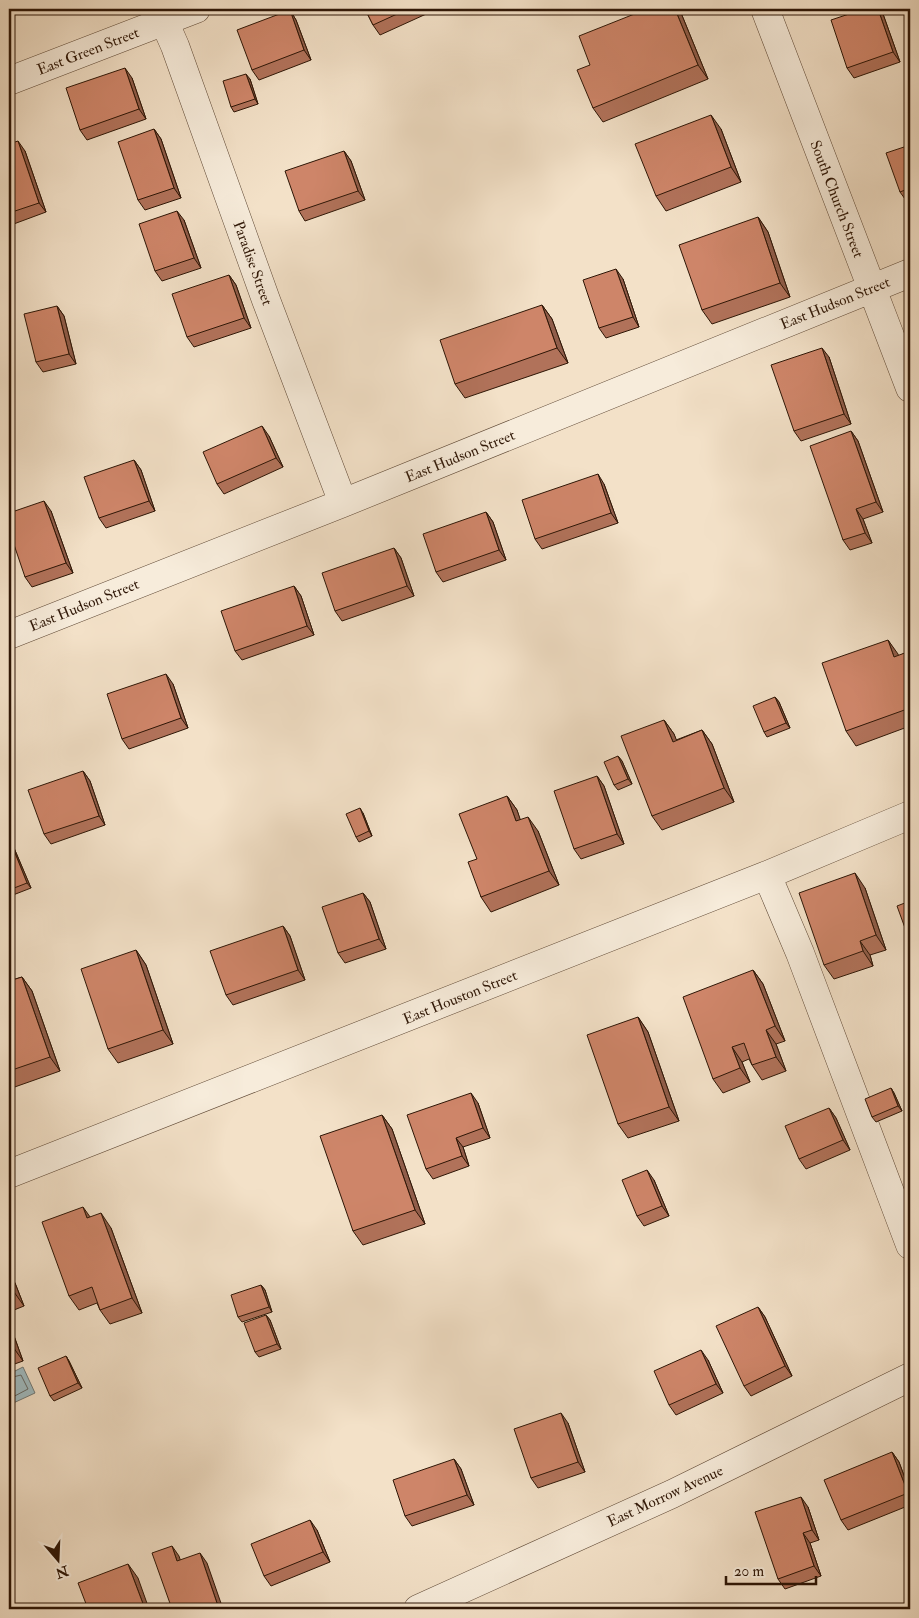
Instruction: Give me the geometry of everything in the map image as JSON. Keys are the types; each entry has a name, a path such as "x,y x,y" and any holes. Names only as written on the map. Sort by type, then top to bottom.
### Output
{"street":[{"name":"East Green Street","path":"9,81 196,9"},
{"name":"South Church Street","path":"765,9 910,388"},
{"name":"Paradise Street","path":"164,22 175,46 266,300 343,503"},
{"name":"East Hudson Street","path":"9,635 343,503 910,273"},
{"name":"East Houston Street","path":"9,1174 767,875 910,815"},
{"path":"767,875 800,953 910,1245"},
{"name":"East Morrow Avenue","path":"418,1609 672,1494 910,1377"}],"water":[{"path":"23,1367 35,1393 9,1405 9,1374"}],"building":[{"path":"365,9 408,9 373,25"},
{"path":"647,9 675,9 698,65 593,108 577,70 590,65 579,36"},
{"path":"864,9 878,9 893,52 847,68 831,20"},
{"path":"290,10 304,50 252,70 237,30"},
{"path":"125,68 139,109 80,130 66,88"},
{"path":"246,74 255,99 231,107 223,81"},
{"path":"711,115 731,167 656,196 635,144"},
{"path":"154,129 174,188 138,200 118,142"},
{"path":"18,141 39,203 9,213 9,144"},
{"path":"910,145 910,188 900,192 886,153"},
{"path":"344,151 358,191 299,211 285,171"},
{"path":"177,211 194,258 155,271 139,224"},
{"path":"758,217 780,283 702,310 679,245"},
{"path":"616,269 633,317 599,328 583,280"},
{"path":"229,275 244,318 187,337 172,294"},
{"path":"542,305 557,348 455,384 440,340"},
{"path":"57,306 69,354 36,362 24,314"},
{"path":"822,348 844,414 794,431 771,365"},
{"path":"262,426 276,458 217,484 203,452"},
{"path":"851,431 876,502 856,509 865,533 843,540 810,446"},
{"path":"134,460 149,501 99,518 84,477"},
{"path":"598,474 611,513 535,539 522,500"},
{"path":"44,501 66,563 25,577 9,530 9,513"},
{"path":"486,512 499,550 436,572 423,534"},
{"path":"394,548 407,586 335,611 322,573"},
{"path":"294,586 307,626 235,651 221,611"},
{"path":"888,640 894,657 910,651 910,708 846,731 822,663"},
{"path":"166,674 181,718 122,739 107,694"},
{"path":"775,697 786,723 764,732 753,706"},
{"path":"664,720 673,742 702,730 724,788 652,816 621,736"},
{"path":"618,756 628,779 614,785 604,762"},
{"path":"83,771 99,816 44,834 28,790"},
{"path":"597,776 617,834 574,849 554,791"},
{"path":"507,796 516,821 528,817 549,871 481,897 468,862 477,859 459,814"},
{"path":"360,808 369,831 356,837 346,814"},
{"path":"11,843 27,883 9,890 9,844"},
{"path":"855,873 876,935 860,941 863,951 824,965 799,893"},
{"path":"363,893 379,939 338,953 322,907"},
{"path":"910,901 910,939 909,939 897,906"},
{"path":"283,926 298,970 226,995 210,951"},
{"path":"136,950 163,1030 108,1049 81,969"},
{"path":"753,970 775,1026 766,1030 776,1057 752,1065 744,1043 732,1047 740,1068 713,1079 683,997"},
{"path":"22,977 50,1057 9,1071 9,981"},
{"path":"638,1017 669,1107 618,1124 587,1035"},
{"path":"891,1088 898,1106 872,1117 865,1099"},
{"path":"471,1093 483,1128 456,1138 462,1156 426,1169 407,1115"},
{"path":"829,1108 843,1140 799,1159 785,1126"},
{"path":"382,1115 415,1210 353,1231 320,1136"},
{"path":"647,1170 662,1206 637,1216 622,1180"},
{"path":"83,1207 87,1218 101,1213 132,1298 100,1310 92,1287 69,1296 42,1222"},
{"path":"9,1278 14,1292 9,1294"},
{"path":"261,1285 269,1307 238,1317 231,1295"},
{"path":"758,1307 785,1366 744,1386 716,1326"},
{"path":"266,1315 277,1344 255,1352 244,1323"},
{"path":"9,1335 13,1347 9,1348"},
{"path":"701,1350 716,1384 669,1405 654,1371"},
{"path":"66,1356 78,1383 50,1396 38,1368"},
{"path":"561,1413 578,1462 531,1478 514,1429"},
{"path":"892,1452 908,1493 841,1520 824,1480"},
{"path":"454,1459 467,1495 405,1516 393,1480"},
{"path":"801,1497 812,1530 803,1533 814,1566 778,1579 755,1512"},
{"path":"310,1520 323,1552 264,1576 251,1544"},
{"path":"172,1546 177,1561 200,1553 219,1609 172,1609 152,1553"},
{"path":"128,1564 145,1609 88,1609 78,1583"}]}
